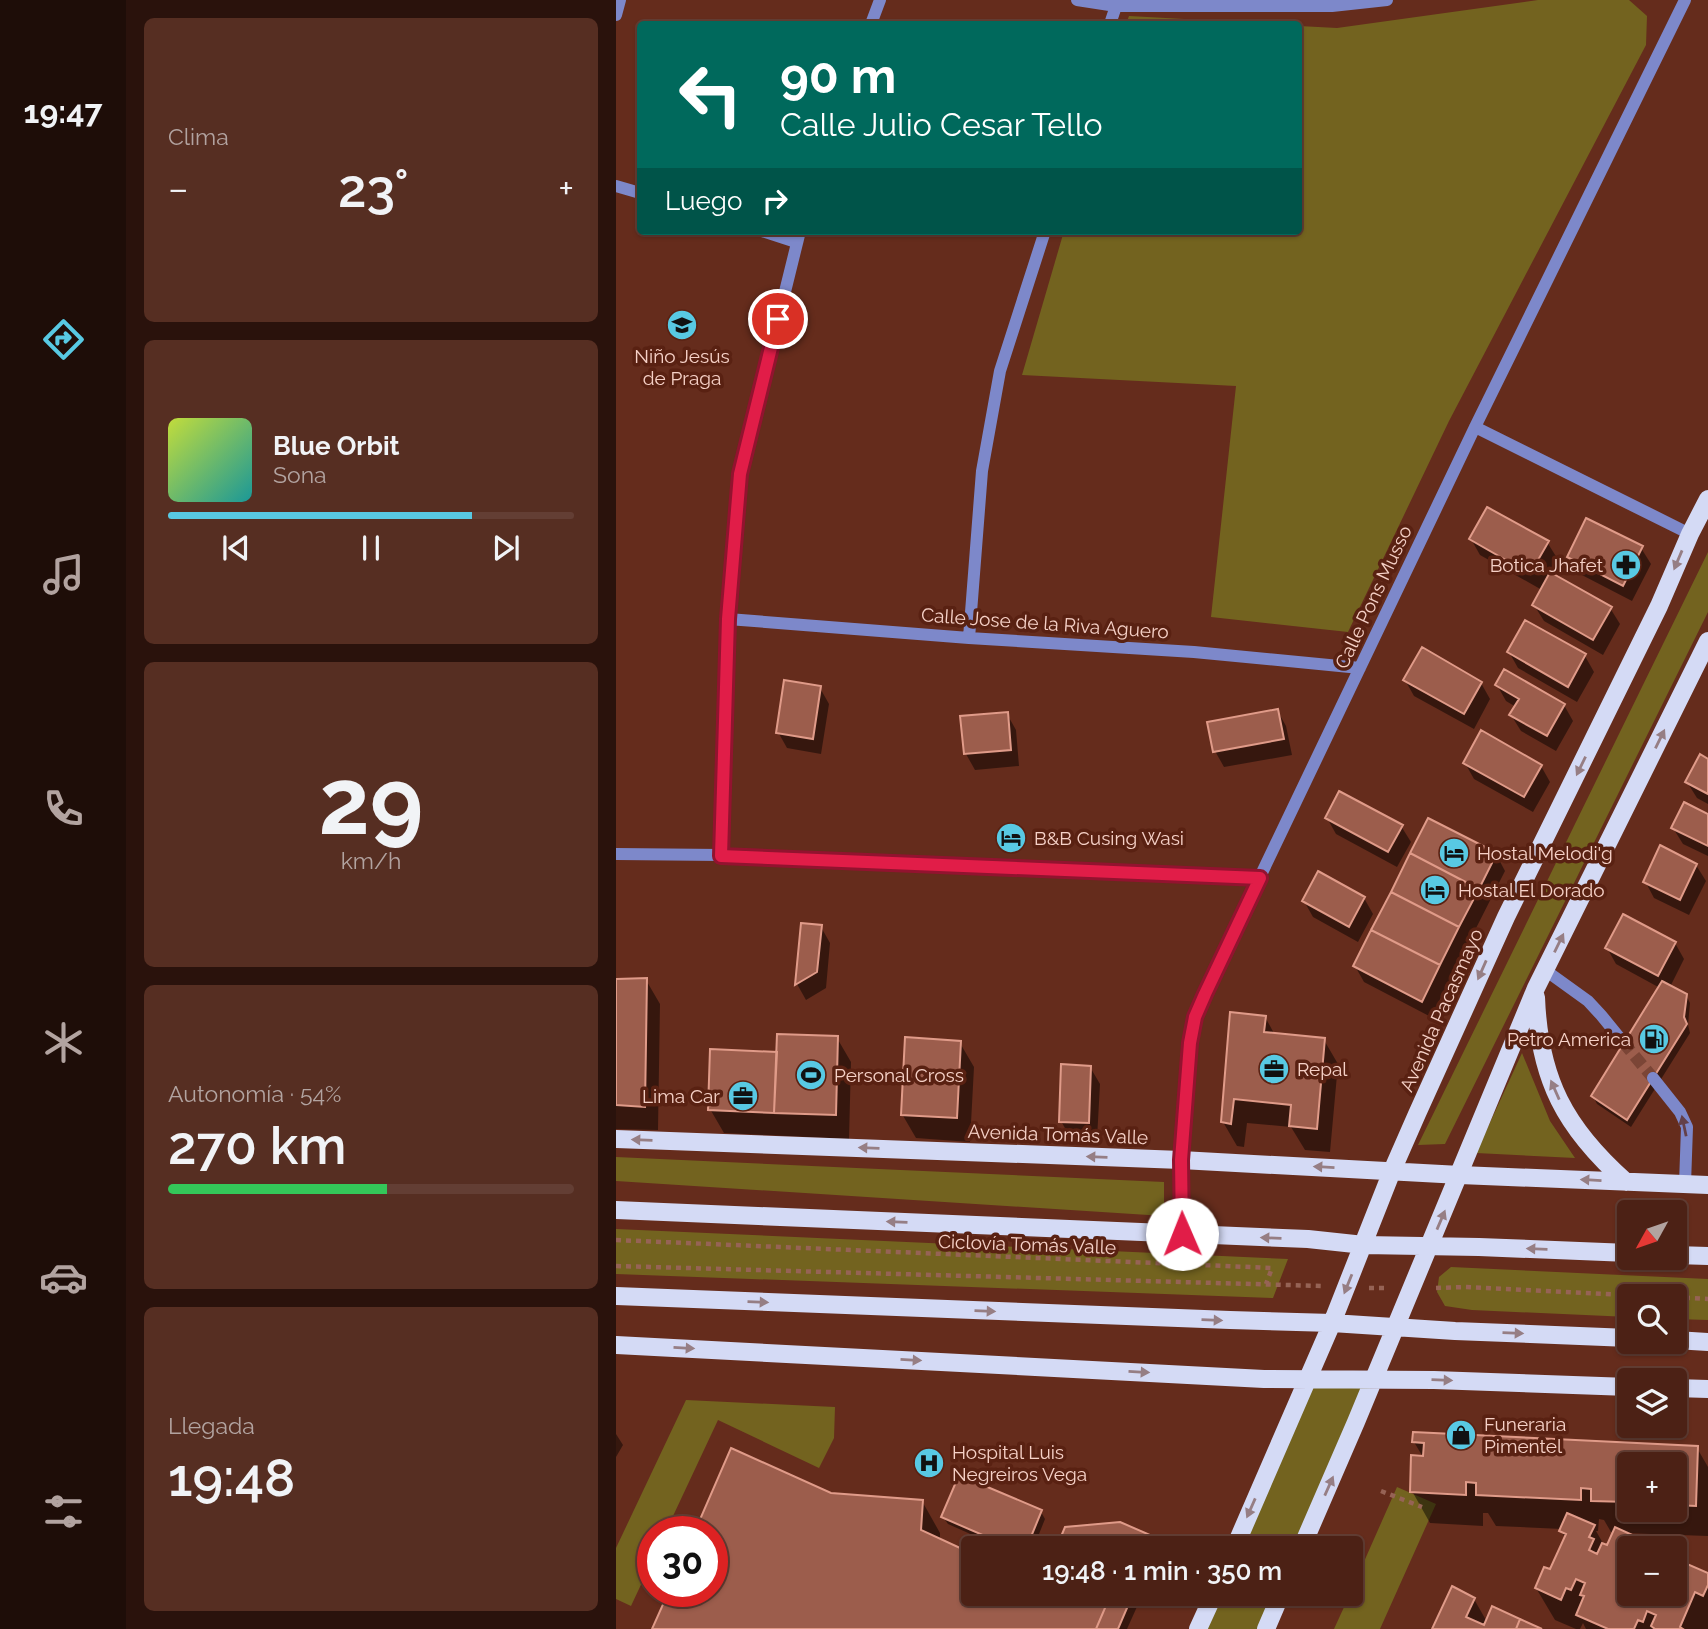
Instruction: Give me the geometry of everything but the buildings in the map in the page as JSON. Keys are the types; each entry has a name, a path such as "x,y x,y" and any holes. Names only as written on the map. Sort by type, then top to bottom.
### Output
{"main road":[{"name":"Avenida Pacasmayo","path":"1240,1536 1332,1323 1392,1171 1506,917 1653,618 1708,499"},
{"path":"1307,1536 1430,1247 1536,988 1708,641"},
{"path":"1536,988 1541,1051 1551,1082 1581,1137 1602,1161 1626,1182"},
{"name":"Avenida Tomás Valle","path":"616,1139 1181,1160 1708,1185"},
{"path":"616,1210 1182,1234 1364,1245 1617,1253"},
{"path":"1687,1255 1708,1256"},
{"path":"616,1296 1332,1323 1617,1337"},
{"path":"1687,1341 1708,1342"},
{"path":"616,1345 1264,1379 1448,1380 1617,1387"},
{"path":"1687,1388 1708,1389"},
{"path":"1198,1629 1209,1606"},
{"path":"1266,1629 1277,1606"}],"street":[{"path":"616,15 620,0"},
{"path":"872,21 880,0"},
{"path":"1077,0 1116,6 1332,6 1387,0"},
{"name":"Calle Pons Musso","path":"1182,1234 1181,1160 1190,1043 1195,1017 1475,427 1685,0"},
{"path":"1111,21 1116,6"},
{"path":"616,186 637,192"},
{"path":"969,638 982,471 1000,371 1044,235"},
{"path":"721,856 728,619 740,474 798,236"},
{"path":"1475,427 1690,534"},
{"name":"Calle Jose de la Riva Aguero","path":"728,619 1194,652 1360,668"},
{"path":"616,854 1260,878"},
{"path":"1545,970 1588,1001 1623,1042"},
{"path":"1653,1078 1680,1112 1687,1127 1685,1184"}],"path":[{"name":"Ciclovía Tomás Valle","path":"616,1240 1272,1268 1266,1284 616,1266"},
{"path":"1465,1287 1617,1295"},
{"path":"1687,1298 1708,1299"},
{"path":"1381,1490 1422,1507"}],"shaded area":[{"path":"1538,0 1629,0 1647,16 1646,45 1449,421 1348,632 1211,617 1236,386 1022,375 1063,235 1302,235 1302,26 1337,28"},
{"path":"1129,16 1220,21 1127,21"},
{"path":"1708,552 1708,612 1445,1144 1418,1145"},
{"path":"1522,1053 1550,1121 1575,1158 1476,1153"},
{"path":"616,1157 1164,1182 1164,1216 616,1181"},
{"path":"616,1229 1288,1259 1273,1298 616,1274"},
{"path":"1451,1267 1708,1279 1708,1320 1687,1319 1687,1284 1617,1284 1617,1316 1472,1310 1445,1306 1437,1292 1439,1277"},
{"path":"1309,1379 1371,1387 1307,1536 1239,1536"},
{"path":"686,1400 835,1407 834,1438 819,1468 718,1420 673,1516 637,1516 637,1593 631,1606 616,1599 616,1548"},
{"path":"1397,1487 1436,1504 1380,1629 1334,1629 1345,1606 1363,1606 1363,1564"},
{"path":"1208,1606 1276,1606 1266,1629 1198,1629"}],"tunnel":[{"path":"1623,1042 1653,1078"}],"place":[{"name":"Niño Jesús de Praga","path":"682,325"},
{"name":"Botica Jhafet","path":"1626,565"},
{"name":"B&B Cusing Wasi","path":"1011,838"},
{"name":"Hostal Melodi'g","path":"1454,853"},
{"name":"Hostal El Dorado","path":"1435,890"},
{"name":"Petro America","path":"1654,1039"},
{"name":"Repal","path":"1274,1069"},
{"name":"Personal Cross","path":"811,1075"},
{"name":"Lima Car","path":"743,1096"},
{"name":"Funeraria Pimentel","path":"1461,1435"},
{"name":"Hospital Luis Negreiros Vega","path":"929,1463"}],"route":[{"path":"778,319 740,474 728,619 721,856 1260,878 1195,1017 1190,1043 1181,1160 1182,1234"}]}
